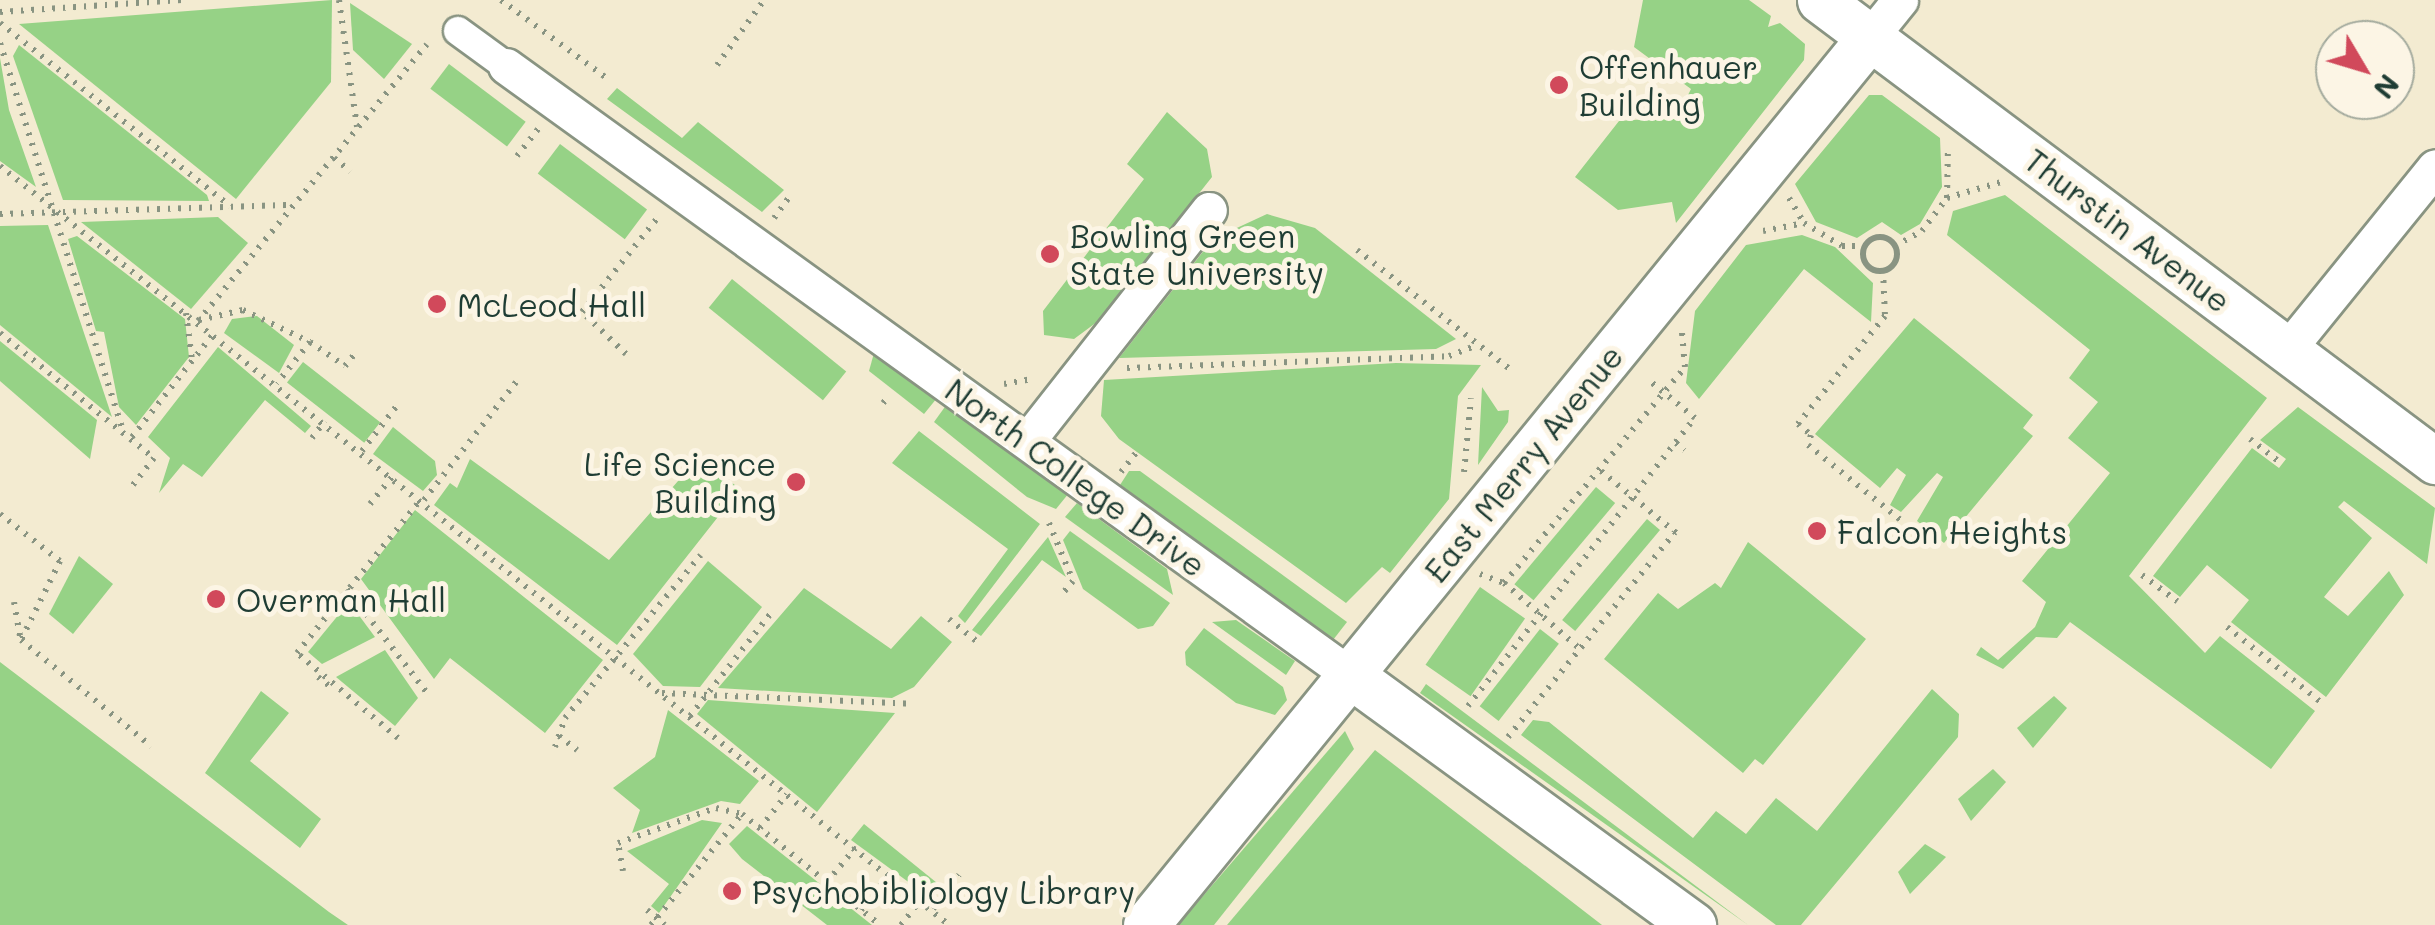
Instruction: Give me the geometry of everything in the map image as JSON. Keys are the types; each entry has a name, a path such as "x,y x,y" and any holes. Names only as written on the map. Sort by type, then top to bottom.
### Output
{"street":[{"name":"Thurstin Avenue","path":"1820,0 2435,461"},
{"name":"East Merry Avenue","path":"1146,925 1353,677 1900,0"},
{"name":"North College Drive","path":"458,31 1693,925"},
{"path":"2287,350 2435,168"},
{"path":"1027,441 1209,210"}],"path":[{"path":"0,12 182,0"},
{"path":"339,0 358,129"},
{"path":"501,0 609,80"},
{"path":"717,65 764,0"},
{"path":"0,23 231,206"},
{"path":"0,42 58,213 122,428"},
{"path":"198,320 427,44"},
{"path":"1902,521 1808,446 1810,435 1798,424 1885,316 1883,270 1895,246 1922,232 1947,198 1948,135"},
{"path":"517,156 532,137"},
{"path":"334,158 350,171"},
{"path":"0,166 423,499 949,925"},
{"path":"1947,198 2007,182"},
{"path":"1783,188 1804,223 1842,246 1864,246 1882,236 1895,246"},
{"path":"769,225 791,195"},
{"path":"0,214 295,206"},
{"path":"626,354 582,312 663,211"},
{"path":"1746,234 1804,223"},
{"path":"1864,246 1865,262 1883,270"},
{"path":"1357,250 1511,370"},
{"path":"198,320 243,310 310,342 345,366 356,351"},
{"path":"186,312 192,362"},
{"path":"0,333 122,428 154,458 130,489"},
{"path":"132,437 214,333"},
{"path":"277,384 310,342"},
{"path":"999,385 1084,369 1448,356 1478,345"},
{"path":"318,677 397,742 298,653 520,377"},
{"path":"1468,706 1696,418 1652,382"},
{"path":"1462,494 1471,398"},
{"path":"362,451 399,404"},
{"path":"312,438 324,420"},
{"path":"2250,438 2278,462"},
{"path":"1676,444 1684,450"},
{"path":"1504,583 1601,471 1678,535 1578,647 1508,738"},
{"path":"370,504 393,476"},
{"path":"0,514 60,561 22,640"},
{"path":"1050,524 1073,582 1063,594"},
{"path":"555,747 604,670 622,660 700,554"},
{"path":"1478,573 1504,583 1578,647"},
{"path":"2142,574 2177,601"},
{"path":"348,589 428,694"},
{"path":"14,602 22,640 151,746"},
{"path":"690,716 771,614"},
{"path":"948,619 977,642"},
{"path":"2227,627 2322,703"},
{"path":"661,692 911,704"},
{"path":"559,736 577,750"},
{"path":"760,828 787,794"},
{"path":"624,871 616,842 716,808 742,814 880,925"},
{"path":"654,922 742,814"},
{"path":"828,882 855,848"},
{"path":"861,910 889,875"},
{"path":"933,910 959,875"},
{"path":"901,925 920,900"},
{"path":"647,910 654,922 665,925"}],"green space":[{"path":"332,0 331,82 236,199 19,24"},
{"path":"1643,0 1749,0 1771,16 1768,27 1780,23 1805,44 1804,60 1676,223 1672,202 1618,210 1575,177 1619,121 1677,117 1691,89 1634,47"},
{"path":"350,3 412,44 384,79 353,50"},
{"path":"19,45 207,195 209,201 63,200 13,56"},
{"path":"0,58 9,110 36,187 0,161"},
{"path":"449,64 526,122 507,147 430,89"},
{"path":"617,88 682,138 698,122 784,190 762,212 607,99"},
{"path":"1869,95 1882,95 1940,138 1942,187 1920,224 1901,235 1882,222 1857,238 1816,222 1795,184"},
{"path":"1167,112 1207,149 1212,177 1097,322 1074,339 1044,335 1043,311 1144,179 1127,164"},
{"path":"560,144 647,210 625,239 538,174"},
{"path":"2005,195 2267,398 2129,576 2205,653 2220,636 2315,711 2271,769 2070,622 2057,638 2036,637 2003,669 1976,655 1981,647 1998,660 2035,627 2046,602 2022,581 2110,473 2068,438 2098,402 2069,378 2090,350 1947,235 1953,211"},
{"path":"1267,214 1315,228 1456,339 1436,349 1119,358 1213,239"},
{"path":"218,217 248,243 191,309 81,222"},
{"path":"48,225 112,417 0,325 0,226"},
{"path":"1802,235 1835,247 1873,283 1871,322 1804,269 1699,399 1686,383 1695,311 1746,245"},
{"path":"77,236 185,319 189,357 136,425 119,407 104,332 96,331 68,239"},
{"path":"732,279 846,372 823,400 709,308"},
{"path":"257,316 294,345 279,373 224,333 232,319"},
{"path":"1914,318 2033,415 2023,428 2033,436 1944,543 1917,521 1943,477 1937,473 1901,512 1890,505 1906,475 1897,468 1880,488 1815,434"},
{"path":"0,341 97,420 90,459 0,381"},
{"path":"218,347 311,426 305,433 265,400 202,477 183,464 159,493 170,458 148,437"},
{"path":"874,353 937,398 924,414 869,371"},
{"path":"303,362 380,422 364,443 287,382"},
{"path":"1396,363 1481,365 1458,396 1449,499 1390,573 1382,567 1346,603 1119,439 1101,416 1104,380"},
{"path":"1482,387 1498,411 1509,410 1508,422 1478,465"},
{"path":"947,404 1069,493 1056,509 1027,497 934,422"},
{"path":"2298,407 2435,508 2427,564 2344,501 2338,507 2372,538 2324,597 2348,616 2389,571 2404,595 2326,697 2231,622 2249,600 2207,565 2180,597 2153,576 2252,448 2279,468 2286,459 2260,440"},
{"path":"393,427 435,461 437,475 423,491 373,454"},
{"path":"919,431 1040,524 965,623 958,616 1008,549 892,463"},
{"path":"699,457 740,489 617,645 434,505 450,483 457,488 470,459 609,560"},
{"path":"1129,471 1140,471 1347,622 1333,640 1120,485"},
{"path":"1596,487 1615,503 1534,600 1514,584"},
{"path":"1077,503 1167,569 1173,595 1065,517"},
{"path":"415,510 603,660 545,733 450,658 434,679 361,579"},
{"path":"1647,519 1660,530 1575,631 1562,620"},
{"path":"1070,531 1170,603 1153,626 1138,629 1083,589 1063,540"},
{"path":"1048,537 1066,577 1042,560 981,636 972,630"},
{"path":"1748,542 1866,639 1763,765 1755,759 1743,773 1604,659 1658,593 1678,609 1715,583 1721,588"},
{"path":"79,556 113,584 73,634 49,614"},
{"path":"708,561 762,607 700,687 663,686 633,654"},
{"path":"1480,587 1525,619 1471,696 1426,665"},
{"path":"804,588 891,649 921,616 952,642 914,687 892,698 718,688"},
{"path":"349,602 375,637 322,664 308,652"},
{"path":"1236,620 1295,661 1286,675 1212,622"},
{"path":"1204,628 1283,687 1287,700 1275,715 1236,703 1186,665 1185,652"},
{"path":"1540,629 1559,644 1499,721 1480,706"},
{"path":"385,650 418,698 395,726 336,677"},
{"path":"0,662 329,912 348,925 0,925"},
{"path":"1426,684 1748,925 1420,693"},
{"path":"1932,689 1959,714 1958,737 1801,925 1776,925 1521,735 1533,720 1549,722 1693,838 1716,811 1746,834 1776,798 1817,831"},
{"path":"261,691 289,713 250,761 321,819 300,848 205,773"},
{"path":"2054,696 2067,708 2033,748 2017,728"},
{"path":"708,700 895,713 817,812 697,714"},
{"path":"668,710 759,781 740,804 721,801 632,833 640,810 613,788 655,757"},
{"path":"1345,731 1354,749 1214,925 1178,925"},
{"path":"1375,750 1602,925 1227,925"},
{"path":"1993,769 2006,782 1971,821 1958,799"},
{"path":"702,820 722,823 659,913 651,906 669,884 627,851"},
{"path":"864,824 942,887 933,900 851,840"},
{"path":"747,826 872,925 827,925 742,859 729,844"},
{"path":"1925,844 1946,857 1910,894 1898,872"}],"place":[{"name":"Offenhauer Building","path":"1559,85"},
{"name":"Bowling Green State University","path":"1050,254"},
{"name":"McLeod Hall","path":"437,304"},
{"name":"Life Science Building","path":"796,482"},
{"name":"Falcon Heights","path":"1817,531"},
{"name":"Overman Hall","path":"216,599"},
{"name":"Psychobibliology Library","path":"732,891"}]}
